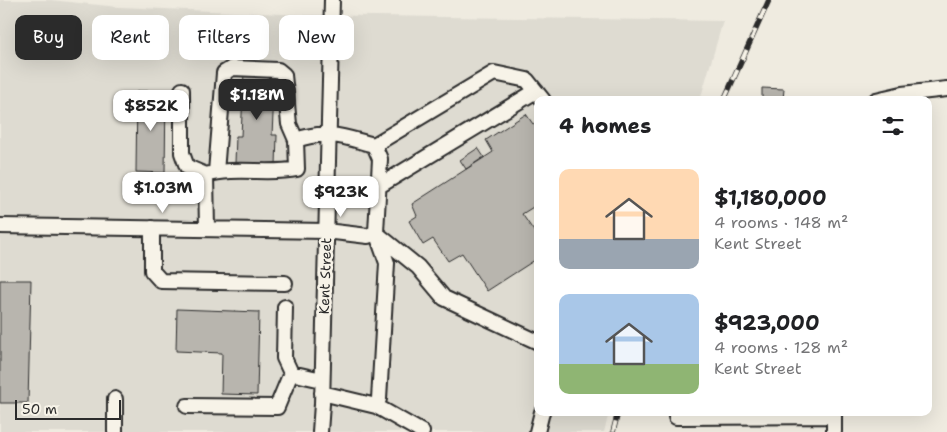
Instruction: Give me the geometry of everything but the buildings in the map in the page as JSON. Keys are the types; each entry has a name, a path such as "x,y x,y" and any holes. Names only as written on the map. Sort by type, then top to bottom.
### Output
{"street":[{"name":"Kent Street","path":"320,432 332,0"},
{"path":"182,90 182,153 187,166 211,174 223,170 281,172 297,169 296,140 289,124 284,75 278,70 232,68 224,73 211,174 207,229"},
{"path":"296,140 313,134 328,134 374,145 494,73 527,80 540,95"},
{"path":"893,96 947,89"},
{"path":"379,186 534,98"},
{"path":"374,145 380,158 376,232 387,262 379,399 376,406"},
{"path":"0,226 326,231 368,236 376,232"},
{"path":"152,228 152,271 161,281 284,283"},
{"path":"376,232 418,266 444,298 534,340"},
{"path":"285,307 284,358 291,373 376,406 422,432"},
{"path":"187,406 277,407 291,373"},
{"path":"115,399 115,432"},
{"path":"537,432 541,416"},
{"path":"834,416 834,432"}],"shaded area":[{"path":"0,0 51,0 118,7 305,15 279,15 279,60 354,60 354,16 723,21 701,96 534,96 534,416 608,416 604,432 0,432"}],"railway":[{"path":"726,96 769,0"},
{"path":"613,432 617,416"}]}
